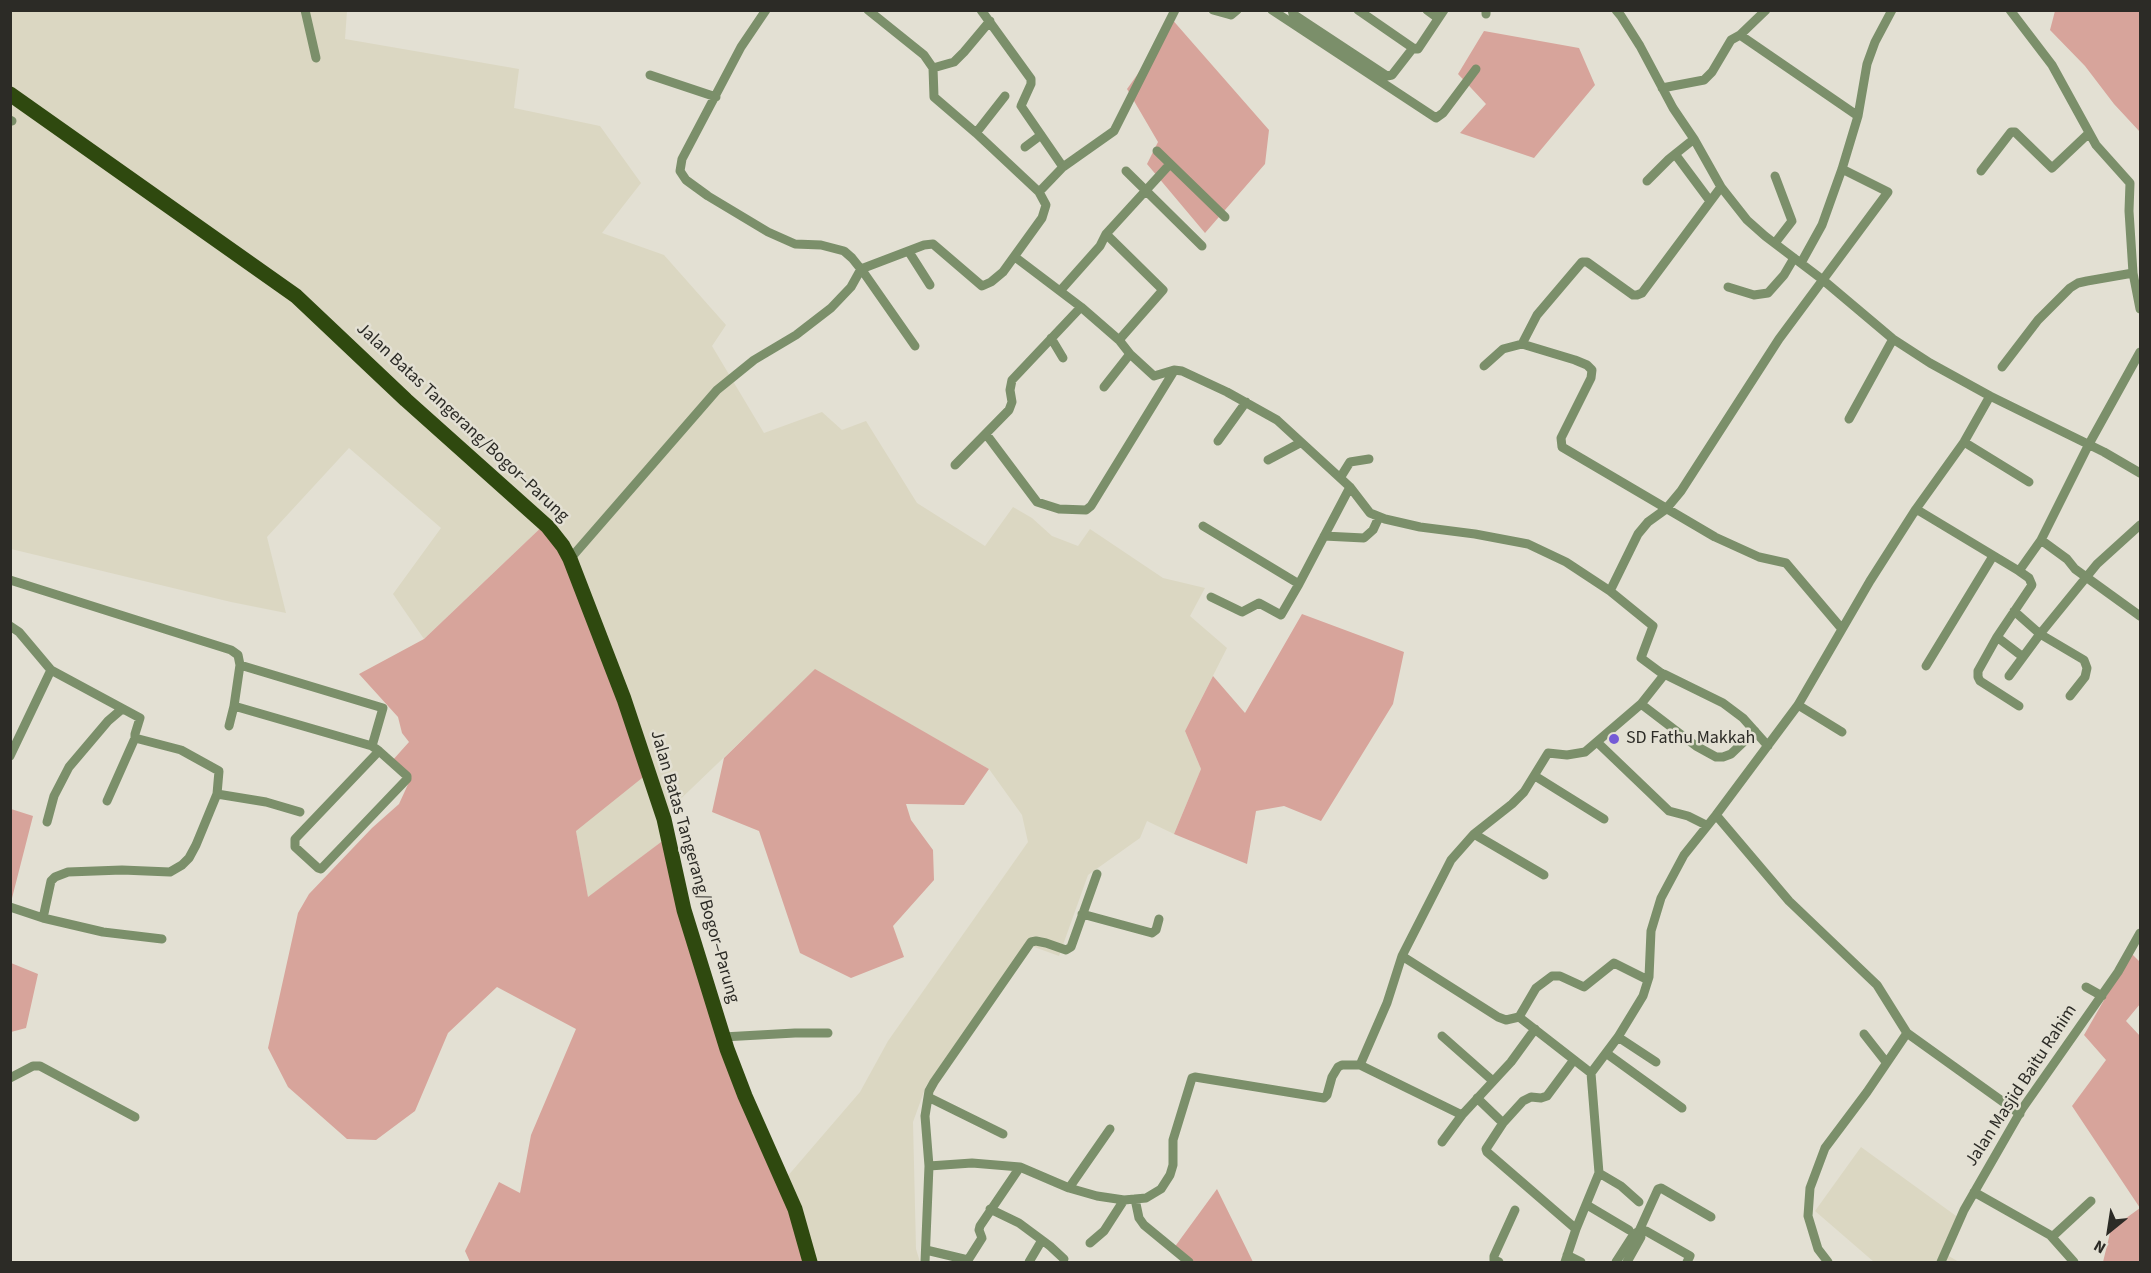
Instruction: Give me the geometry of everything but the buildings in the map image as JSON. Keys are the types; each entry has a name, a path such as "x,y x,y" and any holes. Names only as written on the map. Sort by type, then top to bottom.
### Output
{"main road":[{"name":"Jalan Batas Tangerang/Bogor–Parung","path":"10,94 296,296 406,400 548,527 570,559 624,699 664,819 684,910 723,1037 745,1096 795,1209 810,1263"}],"street":[{"path":"305,10 316,58"},
{"path":"766,10 741,47 679,168 684,178 768,232 795,244 834,247 852,258 915,346"},
{"path":"570,559 717,390 754,360 796,335 831,308 844,296 861,269 924,245 933,244 982,286 1004,272 1046,210 1046,205 1039,192 934,97 933,68 924,55 868,10"},
{"path":"981,10 1031,79 1021,105 1064,167"},
{"path":"1039,192 1064,167 1114,131 1175,10"},
{"path":"1213,10 1231,15 1237,10"},
{"path":"1272,10 1436,118 1443,113 1476,69"},
{"path":"1292,10 1293,14 1387,76 1392,75 1413,48"},
{"path":"1358,10 1413,48 1418,49 1441,14 1426,10"},
{"path":"1616,10 1640,46 1673,108 1694,139 1721,187 1747,220 1893,339 1930,363 1989,396 2089,444 2140,473"},
{"path":"1662,88 1704,80 1716,66 1731,40 1740,35 1766,10"},
{"path":"1728,287 1754,295 1768,293 1797,260 1822,225 1858,116 1867,64 1875,42 1892,10"},
{"path":"2010,10 2064,83 2088,134 2106,158 2130,183 2133,273 2140,309"},
{"path":"933,68 954,62 990,21"},
{"path":"1740,35 1858,116"},
{"path":"650,75 716,97"},
{"path":"976,133 1005,96"},
{"path":"1981,171 2011,132 2015,132 2052,168 2088,134"},
{"path":"1025,147 1041,135"},
{"path":"1647,180 1694,139"},
{"path":"1156,151 1224,216"},
{"path":"1675,154 1710,201"},
{"path":"1060,291 1100,246 1106,234 1170,164"},
{"path":"1610,591 1638,534 1648,522 1666,509 1681,491 1779,339 1888,192 1842,169"},
{"path":"1125,171 1202,246"},
{"path":"1774,176 1792,221 1774,243"},
{"path":"2130,183 2140,183"},
{"path":"1522,344 1537,315 1582,262 1587,262 1637,296 1721,187"},
{"path":"1106,234 1163,290 1119,340"},
{"path":"909,252 930,285"},
{"path":"1015,256 1081,307 1119,340 1130,354 1154,376 1174,370 1189,374 1246,402 1284,425 1300,443 1350,487 1365,509 1379,517 1420,527 1528,544 1566,562 1610,591 1653,626 1641,658 1664,674 1723,703 1743,718 1768,746"},
{"path":"2002,367 2038,320 2070,288 2078,283 2133,273"},
{"path":"955,465 1011,407 1012,380 1081,307"},
{"path":"1051,338 1063,358"},
{"path":"1849,419 1893,339"},
{"path":"1484,366 1503,349 1522,344 1587,364 1592,369 1591,378 1561,438 1562,447 1715,537 1754,555 1786,563 1842,629"},
{"path":"2019,571 2041,540 2089,444 2140,352"},
{"path":"1104,387 1130,354"},
{"path":"986,434 1037,502 1059,509 1086,510 1091,506 1174,370"},
{"path":"1581,1263 1566,1259 1599,1173 1591,1073 1618,1037 1643,996 1648,980 1651,931 1658,907 1684,855 1798,705 1870,582 1916,509 1964,442 1989,396"},
{"path":"1218,441 1246,402"},
{"path":"1964,442 2029,482"},
{"path":"1268,460 1300,443"},
{"path":"1340,478 1350,462 1369,459"},
{"path":"1211,597 1242,612 1259,603 1281,615 1350,487"},
{"path":"1916,509 2029,578 2032,585 1997,637 1978,671 1978,677 1986,684 2019,706"},
{"path":"1324,536 1364,538 1373,530 1379,517"},
{"path":"2009,676 2040,634 2108,553 2140,525"},
{"path":"1203,526 1299,584"},
{"path":"2041,540 2067,559 2074,569 2140,616"},
{"path":"1926,666 1994,556"},
{"path":"10,580 231,650 238,655 240,665 229,726"},
{"path":"2014,611 2040,634 2084,660 2087,668 2085,677 2070,696"},
{"path":"10,627 19,632 51,670 140,718 135,738 107,801"},
{"path":"1997,637 2023,657"},
{"path":"234,706 376,748 407,776 407,779 321,869 318,868 295,847 295,839 376,748 382,707 240,665"},
{"path":"10,756 51,670"},
{"path":"1360,1065 1387,1003 1402,956 1451,860 1474,834 1524,792 1548,753 1576,755 1585,752 1641,704 1664,674"},
{"path":"1641,704 1696,746 1716,757 1731,754 1755,731"},
{"path":"1798,705 1842,732"},
{"path":"47,822 54,796 69,767 108,721 122,709"},
{"path":"43,918 51,881 68,872 111,870 170,872 176,870 193,852 217,794 219,771 181,750 135,738"},
{"path":"1598,743 1670,811 1688,816 1706,825"},
{"path":"1535,776 1604,819"},
{"path":"217,794 266,802 300,812"},
{"path":"1716,814 1789,901 1876,985 1907,1033 2020,1114"},
{"path":"1474,834 1544,875"},
{"path":"925,1263 929,1166 925,1116 927,1097 934,1082 1028,946 1036,941 1068,950 1097,874"},
{"path":"10,906 43,918 112,934 162,939"},
{"path":"1082,914 1152,933 1156,930 1159,919"},
{"name":"Jalan Masjid Baitu Rahim","path":"1941,1263 1964,1210 2020,1114 2118,972 2140,933"},
{"path":"1402,956 1506,1020 1519,1017 1536,988 1552,976 1560,976 1584,987 1614,963 1648,980"},
{"path":"2086,987 2102,996"},
{"path":"1519,1017 1591,1073"},
{"path":"1442,1143 1462,1115 1511,1062 1535,1029"},
{"path":"723,1037 828,1033"},
{"path":"1828,1263 1818,1250 1808,1216 1810,1188 1825,1148 1907,1033"},
{"path":"1864,1034 1886,1062"},
{"path":"1442,1036 1493,1081"},
{"path":"1618,1037 1656,1062"},
{"path":"1606,1053 1682,1108"},
{"path":"1573,1060 1548,1096 1531,1097 1523,1101 1487,1146 1487,1152 1576,1229"},
{"path":"929,1166 972,1163 1020,1167 1069,1188 1097,1196 1124,1200 1152,1196 1168,1180 1172,1170 1173,1140 1192,1078 1196,1077 1324,1098 1338,1067 1360,1065 1462,1115"},
{"path":"10,1078 33,1066 40,1066 135,1117"},
{"path":"927,1097 1003,1134"},
{"path":"1477,1098 1503,1124"},
{"path":"1069,1188 1110,1129"},
{"path":"927,1250 968,1260 981,1239 979,1228 1020,1167"},
{"path":"1599,1173 1621,1186 1639,1202"},
{"path":"1616,1263 1658,1189 1661,1188 1711,1217"},
{"path":"1974,1192 2052,1237 2074,1263"},
{"path":"1135,1199 1139,1218 1144,1225 1190,1263"},
{"path":"1090,1243 1104,1231 1124,1200"},
{"path":"2052,1237 2091,1201"},
{"path":"1587,1204 1634,1230 1641,1237 1627,1263"},
{"path":"990,1209 1019,1223 1064,1259"},
{"path":"1499,1263 1494,1260 1494,1256 1515,1210"},
{"path":"1634,1230 1646,1231 1690,1256 1687,1263"},
{"path":"1029,1263 1042,1240"}],"shaded area":[{"path":"11,11 347,11 345,39 519,69 514,108 600,126 641,183 602,233 664,255 726,325 712,346 764,433 822,412 842,430 866,421 917,503 985,546 1013,507 1032,518 1052,536 1078,546 1090,529 1163,578 1205,588 1190,616 1227,648 1185,731 1201,769 1174,834 1147,821 1140,838 1088,875 1059,956 1026,944 926,1086 913,1122 916,1249 920,1262 812,1262 786,1178 860,1092 888,1041 1028,842 1022,815 989,769 815,670 667,812 665,839 588,898 576,831 550,519 424,639 393,594 441,528 349,448 267,537 286,613 11,549"},
{"path":"2055,11 2140,11 2140,132 2114,104 2085,66 2050,30"},
{"path":"1170,17 1269,130 1265,164 1205,233 1147,164 1158,142 1127,89 1150,57"},
{"path":"1484,31 1579,48 1595,85 1534,158 1460,133 1486,104 1458,74"},
{"path":"550,519 652,770 576,831 588,897 665,839 740,1088 812,1262 470,1262 465,1251 499,1182 520,1193 531,1135 576,1029 497,987 448,1033 415,1111 376,1140 347,1139 288,1087 268,1048 298,913 309,894 372,828 399,804 410,780 392,761 409,742 402,733 398,717 359,674 424,639"},
{"path":"1302,614 1404,652 1393,704 1321,821 1284,806 1256,811 1247,864 1174,834 1201,769 1185,731 1213,676 1245,713"},
{"path":"815,669 989,769 964,805 906,804 911,820 933,850 934,880 893,926 904,957 851,978 800,953 759,831 712,812 724,758"},
{"path":"10,809 33,816 11,902"},
{"path":"2131,953 2140,962 2140,1004 2126,1021 2140,1036 2140,1208 2072,1106 2106,1060 2084,1035"},
{"path":"11,963 38,974 26,1028 11,1032"},
{"path":"1861,1147 1963,1221 1942,1252 1959,1262 1874,1262 1815,1211"},
{"path":"1217,1189 1253,1262 1185,1262 1171,1252"},
{"path":"2140,1208 2140,1262 2103,1262 2111,1229"}],"place":[{"name":"SD Fathu Makkah","path":"1614,739"}]}
